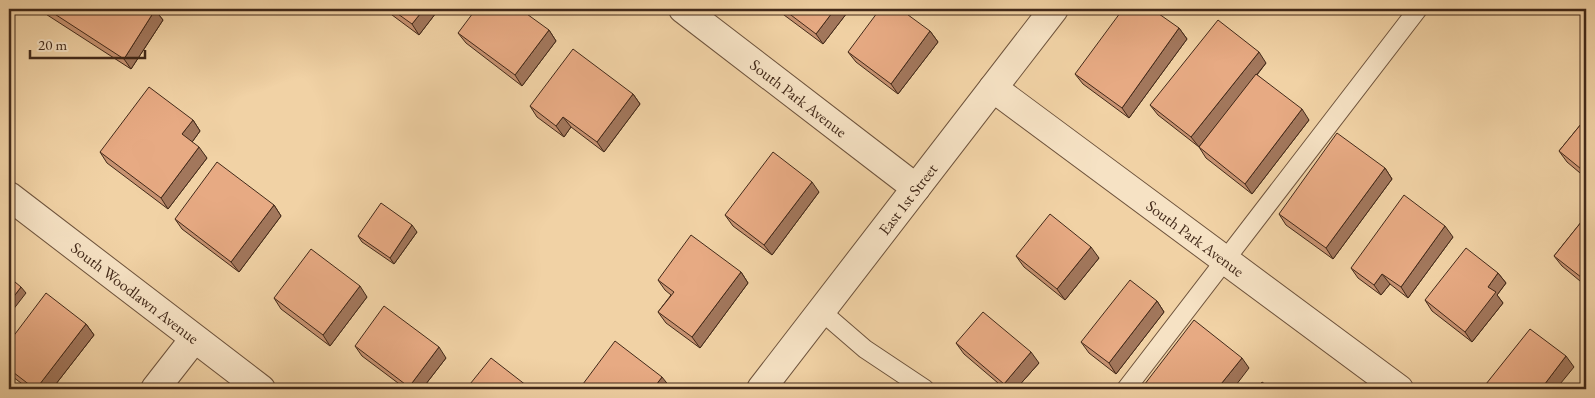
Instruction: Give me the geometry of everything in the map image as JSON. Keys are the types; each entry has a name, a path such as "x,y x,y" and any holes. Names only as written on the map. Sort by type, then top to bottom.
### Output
{"street":[{"name":"South Park Avenue","path":"683,9 916,188"},
{"name":"East 1st Street","path":"761,389 1054,9"},
{"name":"South Park Avenue","path":"993,88 1398,389"},
{"name":"South Woodlawn Avenue","path":"9,196 261,389"},
{"path":"155,389 194,339"}],"lane":[{"path":"1126,389 1418,9"},
{"path":"821,311 865,349 924,389"}],"building":[{"path":"47,9 154,9 155,10 124,59"},
{"path":"391,9 424,9 412,24"},
{"path":"476,9 520,9 549,30 515,75 458,33"},
{"path":"783,9 835,9 816,34"},
{"path":"880,9 900,9 930,31 891,84 848,52"},
{"path":"1123,9 1152,9 1179,28 1122,108 1075,74"},
{"path":"1218,20 1259,52 1191,137 1150,105"},
{"path":"573,49 633,94 597,142 563,117 556,126 530,106"},
{"path":"1256,74 1302,109 1245,184 1199,147"},
{"path":"149,87 193,120 182,134 199,147 161,198 100,152"},
{"path":"1586,118 1586,173 1559,151"},
{"path":"1337,133 1385,168 1326,248 1279,214"},
{"path":"773,152 812,182 764,245 725,215"},
{"path":"217,162 274,205 231,262 175,219"},
{"path":"1404,195 1445,226 1401,287 1382,274 1374,285 1351,268"},
{"path":"381,203 412,225 390,258 358,236"},
{"path":"1050,214 1091,247 1057,289 1016,256"},
{"path":"1586,216 1586,281 1554,256"},
{"path":"691,235 741,272 692,337 658,312 674,292 658,280"},
{"path":"1466,248 1498,273 1488,287 1496,292 1465,332 1425,300"},
{"path":"311,249 360,286 323,335 274,298"},
{"path":"9,277 21,287 9,303"},
{"path":"1130,280 1157,301 1109,363 1081,342"},
{"path":"46,293 86,324 35,389 9,369 9,342"},
{"path":"384,306 439,347 409,387 355,346"},
{"path":"983,312 1031,352 1004,384 956,343"},
{"path":"1194,320 1242,358 1217,389 1141,389"},
{"path":"1530,329 1566,356 1541,389 1493,389 1486,384"},
{"path":"615,341 662,377 653,389 580,388"},
{"path":"491,358 531,389 466,389"},
{"path":"1262,382 1272,389 1257,389"}]}
